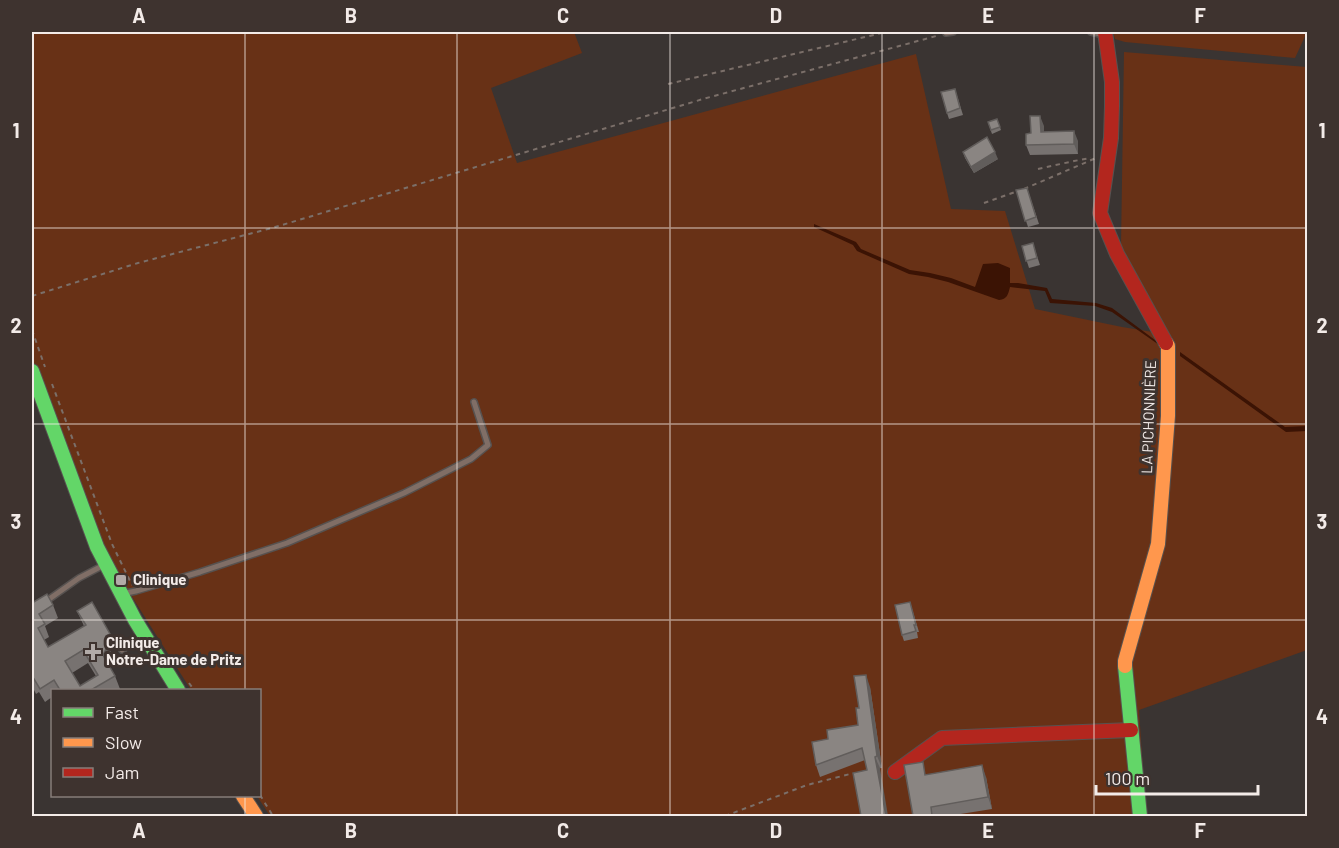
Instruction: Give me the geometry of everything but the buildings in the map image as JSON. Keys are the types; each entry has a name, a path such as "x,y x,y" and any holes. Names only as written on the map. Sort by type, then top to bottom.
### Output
{"street":[{"name":"LA PICHONNIÈRE","path":"1100,33 1112,82 1111,138 1102,159 1100,213 1117,254 1168,346 1168,416 1158,544 1125,661 1140,816"},
{"path":"32,371 105,564 144,636 183,686"},
{"path":"895,772 942,738 1131,730"},
{"path":"244,797 256,816"}],"lane":[{"path":"120,594 200,572 287,543 404,493 471,459 488,445 474,402"},
{"path":"38,608 79,578 105,564"},
{"path":"122,650 144,636"}],"path":[{"path":"668,84 886,32"},
{"path":"32,296 138,263 272,228 703,99 950,32"},
{"path":"1038,170 1074,161 1102,159"},
{"path":"984,203 1102,159"},
{"path":"32,330 47,372"},
{"path":"51,383 112,544 136,591"},
{"path":"725,816 807,785 850,774 858,775"}],"shaded area":[{"path":"32,32 574,32 582,53 491,88 517,163 916,54 951,209 1005,211 1035,309 1165,334 1121,245 1124,52 1307,67 1307,650 1139,710 1146,816 270,816 258,797 261,797 261,689 190,689 110,562 32,361"},
{"path":"1113,32 1307,32 1295,58 1125,42 1115,39"},
{"path":"814,224 856,242 861,249 910,270 951,278 975,287 983,264 998,263 1010,268 1010,283 1047,288 1052,299 1096,303 1112,308 1162,347 1112,312 1095,306 1050,303 1045,291 1010,287 1007,296 999,300 948,282 909,274 857,251 853,245 814,227"},
{"path":"1180,352 1285,427 1307,426 1307,431 1286,432 1180,356"}],"traffic: fast":[{"path":"32,371 97,547 135,620 177,689"},
{"path":"1125,666 1140,816"}],"traffic: slow":[{"path":"1125,666 1158,544 1168,416 1168,346 1166,343"},
{"path":"244,797 256,816"}],"traffic: jam":[{"path":"1105,32 1112,82 1112,106 1111,138 1100,213 1117,254 1166,343"},
{"path":"895,772 942,738 1131,730"}],"place":[{"name":"Clinique","path":"121,580"},
{"name":"Clinique Notre-Dame de Pritz","path":"93,652"}]}
